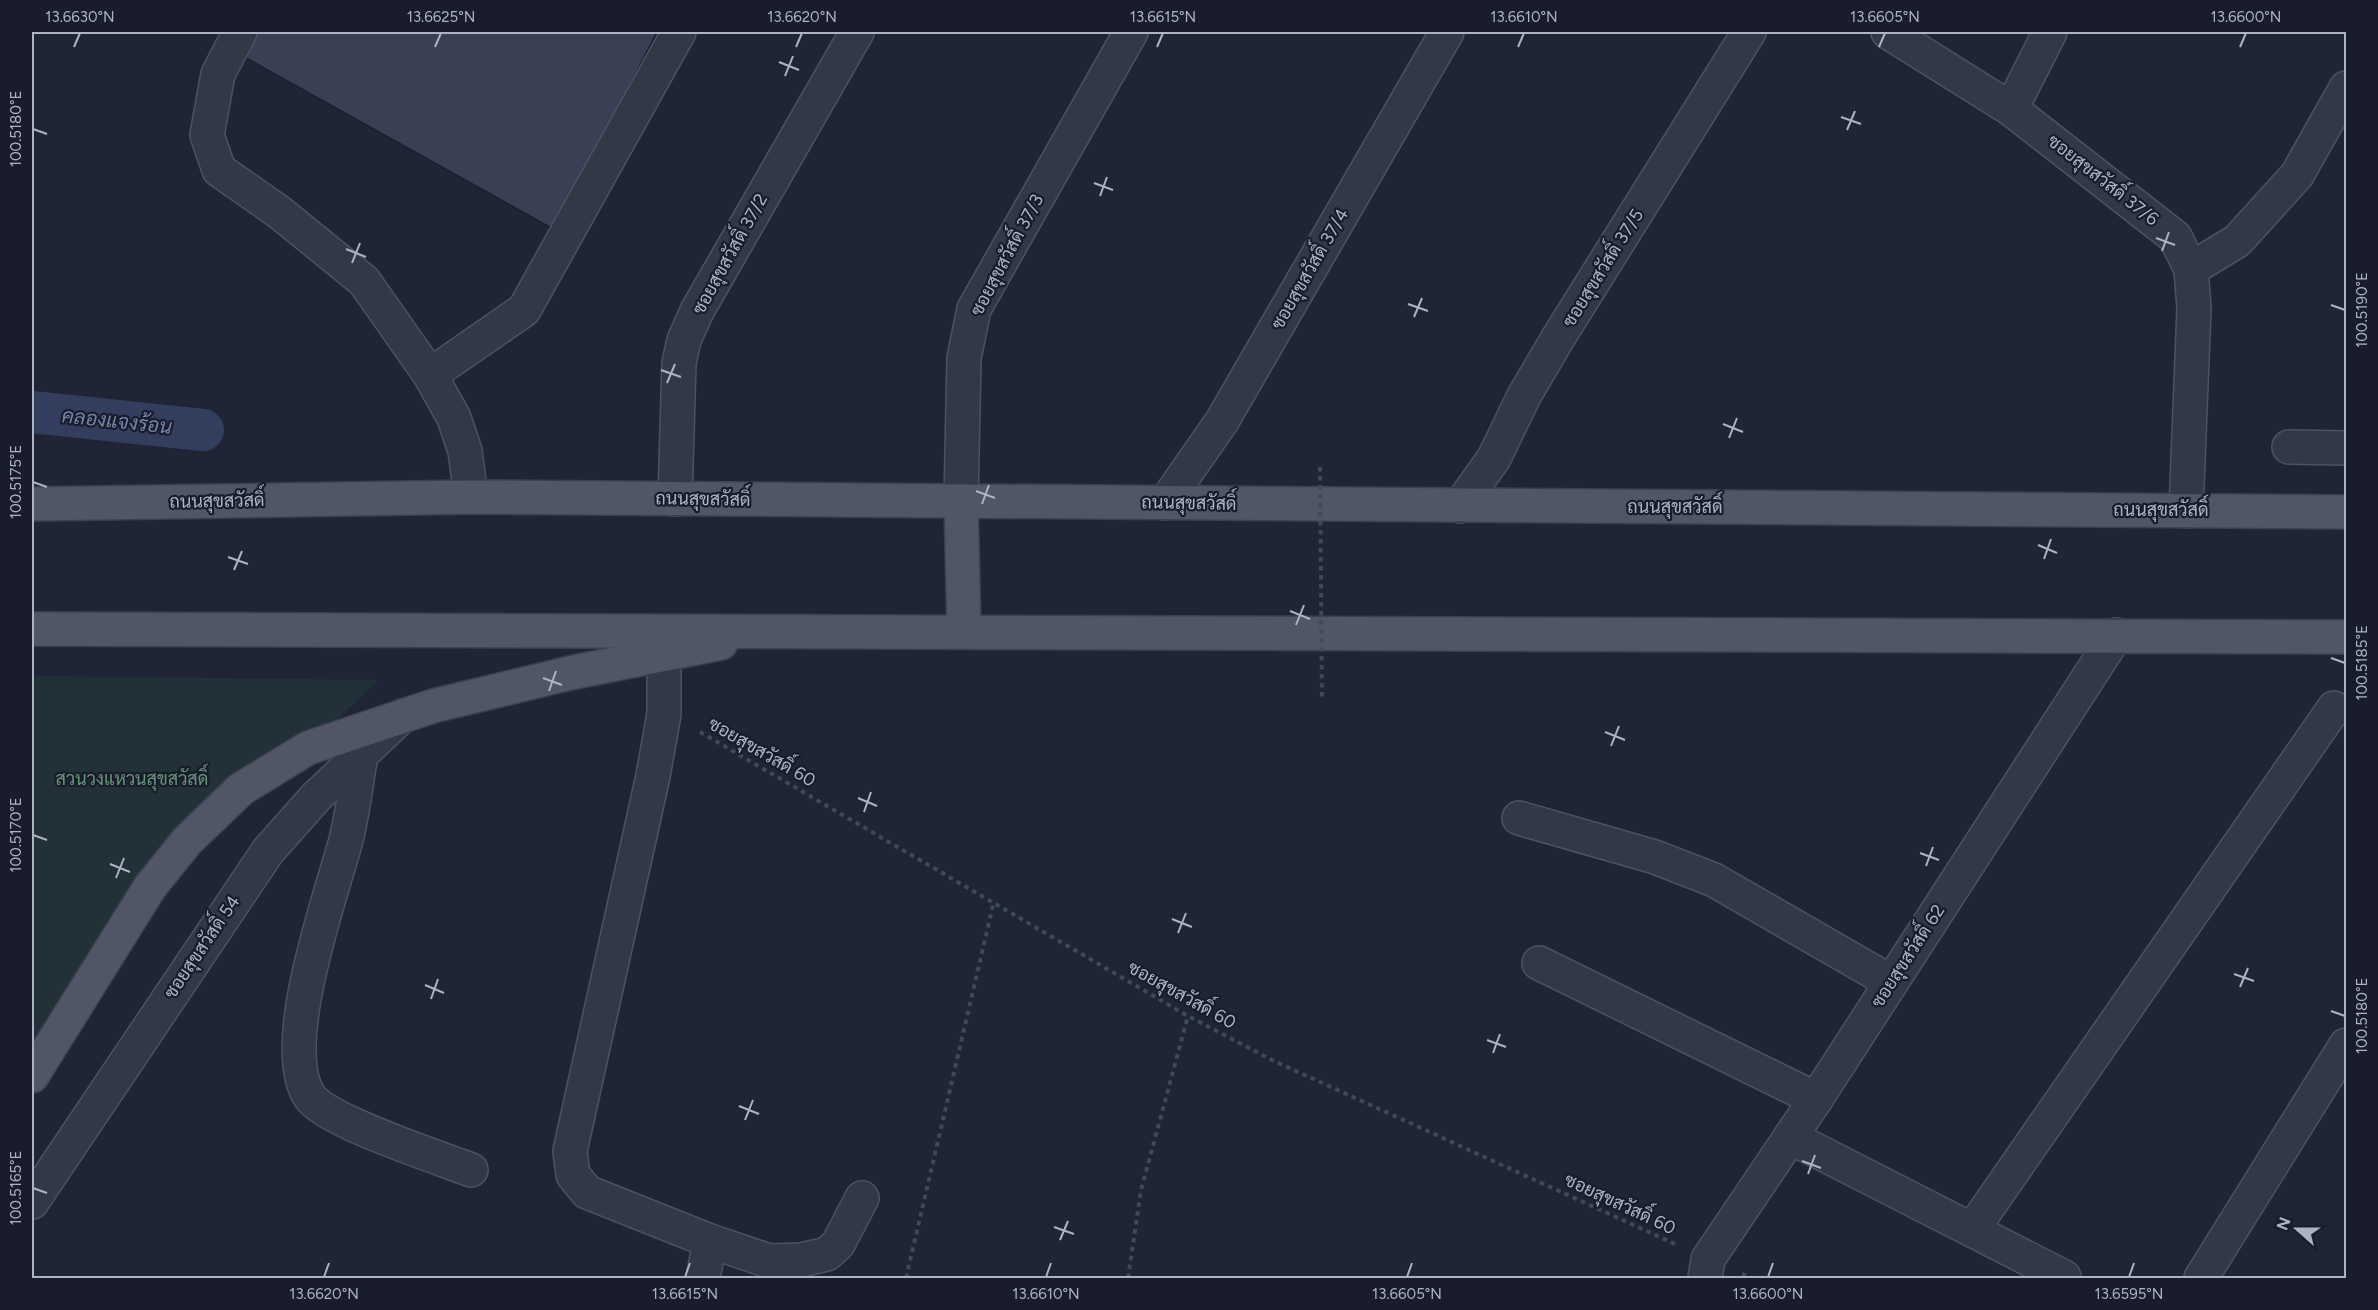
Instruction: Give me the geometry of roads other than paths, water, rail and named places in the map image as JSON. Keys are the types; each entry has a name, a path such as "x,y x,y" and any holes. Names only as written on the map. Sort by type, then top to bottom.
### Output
{"main road":[{"name":"ถนนสุขสวัสดิ์","path":"32,504 471,497 2346,512"},
{"path":"961,501 964,631"},
{"path":"32,629 2346,637"},
{"path":"32,1076 150,887 194,833 241,789 308,748 402,716 570,673 664,656 775,630"}],"street":[{"path":"240,32 218,74 207,135 219,170 279,212 364,281 430,375 454,418 465,451 471,497"},
{"path":"430,375 524,310 679,32"},
{"name":"ซอยสุขสวัสดิ์ 37/2","path":"675,499 679,363 684,340 709,290 857,32"},
{"name":"ซอยสุขสวัสดิ์ 37/3","path":"961,501 964,358 974,309 1131,32"},
{"name":"ซอยสุขสวัสดิ์ 37/4","path":"1165,502 1222,421 1448,32"},
{"name":"ซอยสุขสวัสดิ์ 37/5","path":"1461,506 1494,458 1524,396 1558,338 1749,32"},
{"name":"ซอยสุขสวัสดิ์ 37/6","path":"1888,32 2011,109 2175,237 2191,269 2194,308 2187,511"},
{"path":"2011,109 2050,32"},
{"path":"2191,269 2236,241 2297,175 2346,88"},
{"path":"2289,447 2346,448"},
{"name":"ซอยสุขสวัสดิ์ 62","path":"1707,1269 1790,1137 2116,635"},
{"path":"664,656 664,714 653,776 570,1150 573,1175 587,1192 710,1241 769,1261 801,1260 826,1254 838,1244 862,1198"},
{"path":"1972,1230 2334,708"},
{"name":"ซอยสุขสวัสดิ์ 54","path":"32,1202 268,851 316,797 402,716"},
{"path":"361,755 346,837 308,978 299,1040 301,1078 311,1098 342,1120 471,1170"},
{"path":"1519,818 1655,857 1714,880 1892,982"},
{"path":"1539,963 1816,1099"},
{"path":"2201,1278 2346,1045"},
{"path":"1790,1137 2064,1277"},
{"path":"703,1278 710,1241"}],"waterway":[{"name":"คลองแจงร้อน","path":"32,412 203,430"}],"park label":[{"name":"สวนวงแหวนสุขสวัสดิ์","path":"132,779"}]}
